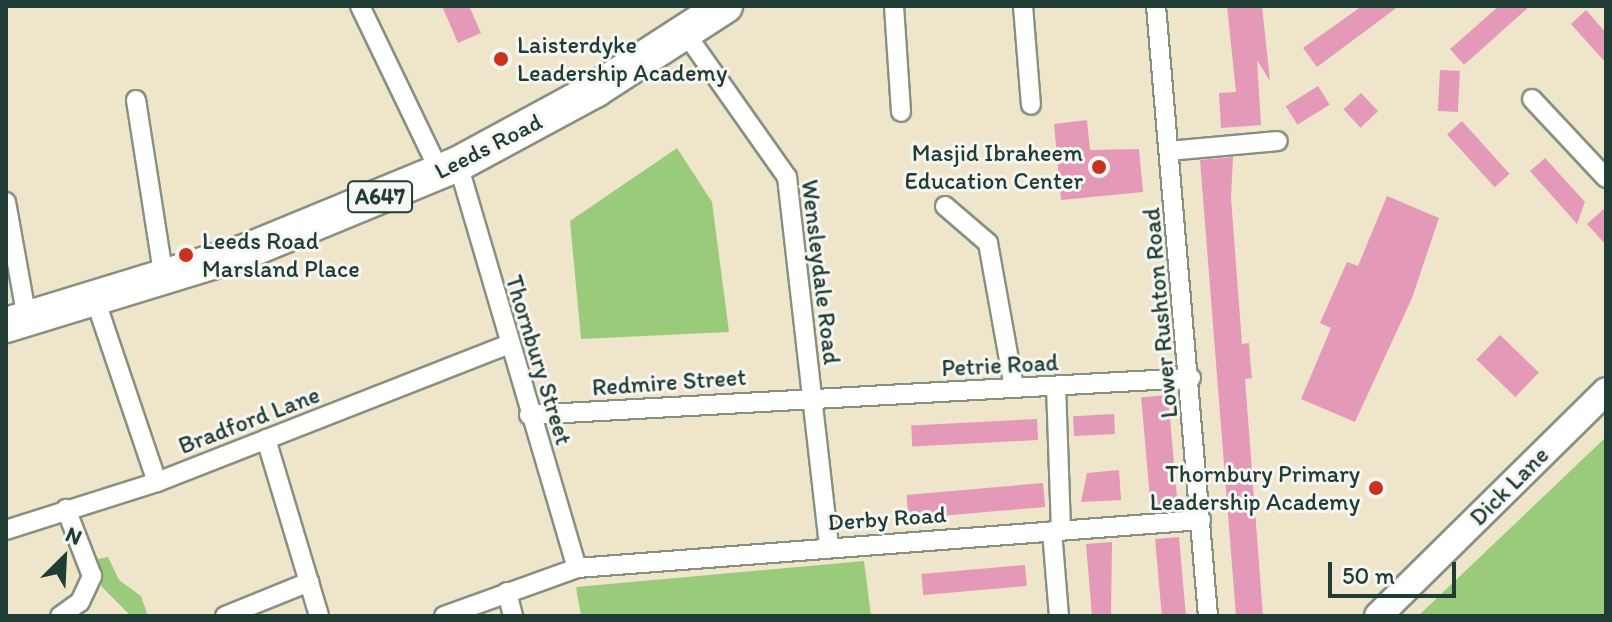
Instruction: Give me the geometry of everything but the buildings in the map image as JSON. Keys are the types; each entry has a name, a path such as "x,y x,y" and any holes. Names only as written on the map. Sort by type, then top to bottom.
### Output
{"highway":[{"name":"Leeds Road","path":"17,322 164,278 449,168 686,34 725,6"}],"street":[{"name":"Thornbury Street","path":"360,6 449,168 577,568"},
{"path":"894,6 901,112"},
{"path":"1023,6 1031,105"},
{"name":"Lower Rushton Road","path":"1156,6 1191,378 1208,616"},
{"name":"Wensleydale Road","path":"686,34 787,177 829,547"},
{"path":"1532,99 1606,178"},
{"path":"136,100 164,278"},
{"path":"1169,151 1278,141"},
{"path":"6,202 17,322"},
{"path":"945,206 988,243 1014,388"},
{"path":"95,299 157,482"},
{"name":"Bradford Lane","path":"6,530 157,482 507,345"},
{"name":"Petrie Road","path":"812,397 1191,378"},
{"path":"1056,386 1059,616"},
{"name":"Dick Lane","path":"1378,616 1606,391"},
{"name":"Redmire Street","path":"529,415 812,397"},
{"path":"266,439 319,616"},
{"path":"60,616 80,602 92,576 66,509"},
{"name":"Derby Road","path":"444,616 577,568 1201,520"},
{"path":"229,615 309,582"},
{"path":"507,592 513,616"}],"green space":[{"path":"677,148 712,202 729,332 581,339 570,221"},
{"path":"1606,437 1606,616 1418,616"},
{"path":"108,557 119,580 141,596 148,616 131,616 102,587 94,560"},
{"path":"864,561 871,616 581,616 576,587"}],"place":[{"name":"Laisterdyke Leadership Academy","path":"501,59"},
{"name":"Masjid Ibraheem Education Center","path":"1099,167"},
{"name":"Leeds Road Marsland Place","path":"186,255"},
{"name":"Thornbury Primary Leadership Academy","path":"1376,488"}]}
